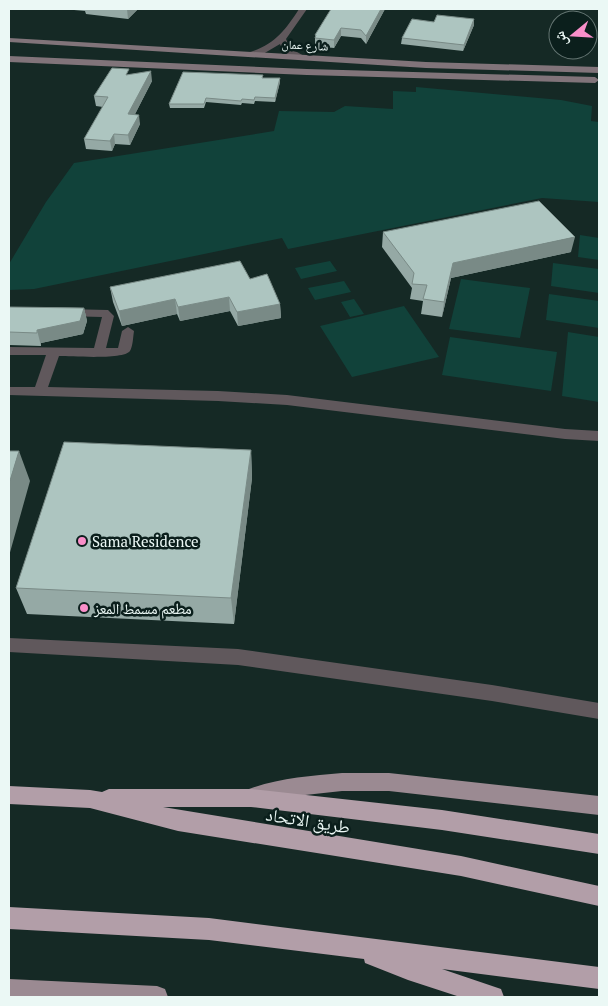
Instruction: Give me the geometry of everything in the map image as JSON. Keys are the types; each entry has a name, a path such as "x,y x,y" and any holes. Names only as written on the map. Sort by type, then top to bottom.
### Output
{"highway":[{"name":"طريق الاتحاد","path":"9,795 90,798 178,821 461,866 599,896"},
{"path":"90,798 251,798 442,820 599,844"},
{"path":"9,918 209,929 599,978"},
{"path":"353,947 408,969 493,997"}],"main road":[{"path":"251,798 306,786 342,782 389,782 599,806"},
{"path":"9,990 157,997"}],"street":[{"path":"250,55 268,50 283,40 303,9"},
{"name":"شارع عمان","path":"9,40 426,65 599,70"},
{"path":"283,40 286,49 301,58"},
{"name":"شارع عمان","path":"9,59 316,72 599,80"},
{"path":"536,67 599,64"},
{"path":"54,313 107,314 108,319 99,352"},
{"path":"9,351 116,352 124,350 128,331"},
{"path":"40,391 54,352"},
{"path":"9,391 287,400 565,434 599,436"},
{"path":"565,434 599,442"},
{"path":"9,645 238,657 599,710"}],"green space":[{"path":"416,87 561,100 592,106 591,121 599,122 599,202 542,198 288,249 282,238 34,289 9,290 9,264 46,202 74,163 274,131 279,111 334,112 345,106 393,109 393,91 416,92"},
{"path":"580,235 599,238 599,260 578,257"},
{"path":"330,261 337,271 301,279 295,268"},
{"path":"553,263 599,269 599,293 551,286"},
{"path":"461,279 530,288 520,338 449,329"},
{"path":"344,281 351,292 315,300 308,288"},
{"path":"549,294 599,301 599,328 546,320"},
{"path":"354,299 364,314 350,317 341,302"},
{"path":"404,306 439,357 352,377 320,326"},
{"path":"568,332 599,337 599,402 562,396"},
{"path":"450,337 557,352 551,391 442,375"}],"building":[{"path":"331,9 381,9 366,36 361,30 341,28 334,40 315,38"},
{"path":"437,15 474,19 464,45 402,38 412,19 434,22"},
{"path":"112,68 129,69 126,75 151,71 128,114 139,115 128,135 114,134 110,141 84,139 108,97 94,96"},
{"path":"183,72 263,75 262,78 280,78 275,98 255,97 254,100 242,99 241,101 206,98 204,104 169,104"},
{"path":"539,201 575,237 453,263 444,302 423,299 427,285 412,284 414,273 383,232"},
{"path":"240,261 250,279 267,274 280,304 237,312 229,297 178,307 175,299 119,311 110,287"},
{"path":"9,307 84,308 80,321 37,330 37,333 9,332"},
{"name":"Sama Residence","path":"64,442 251,450 231,598 16,588"},
{"path":"9,451 19,451 9,484"}],"place":[{"name":"Sama Residence","path":"82,541"},
{"name":"مطعم مسمط المعز","path":"84,608"}]}
